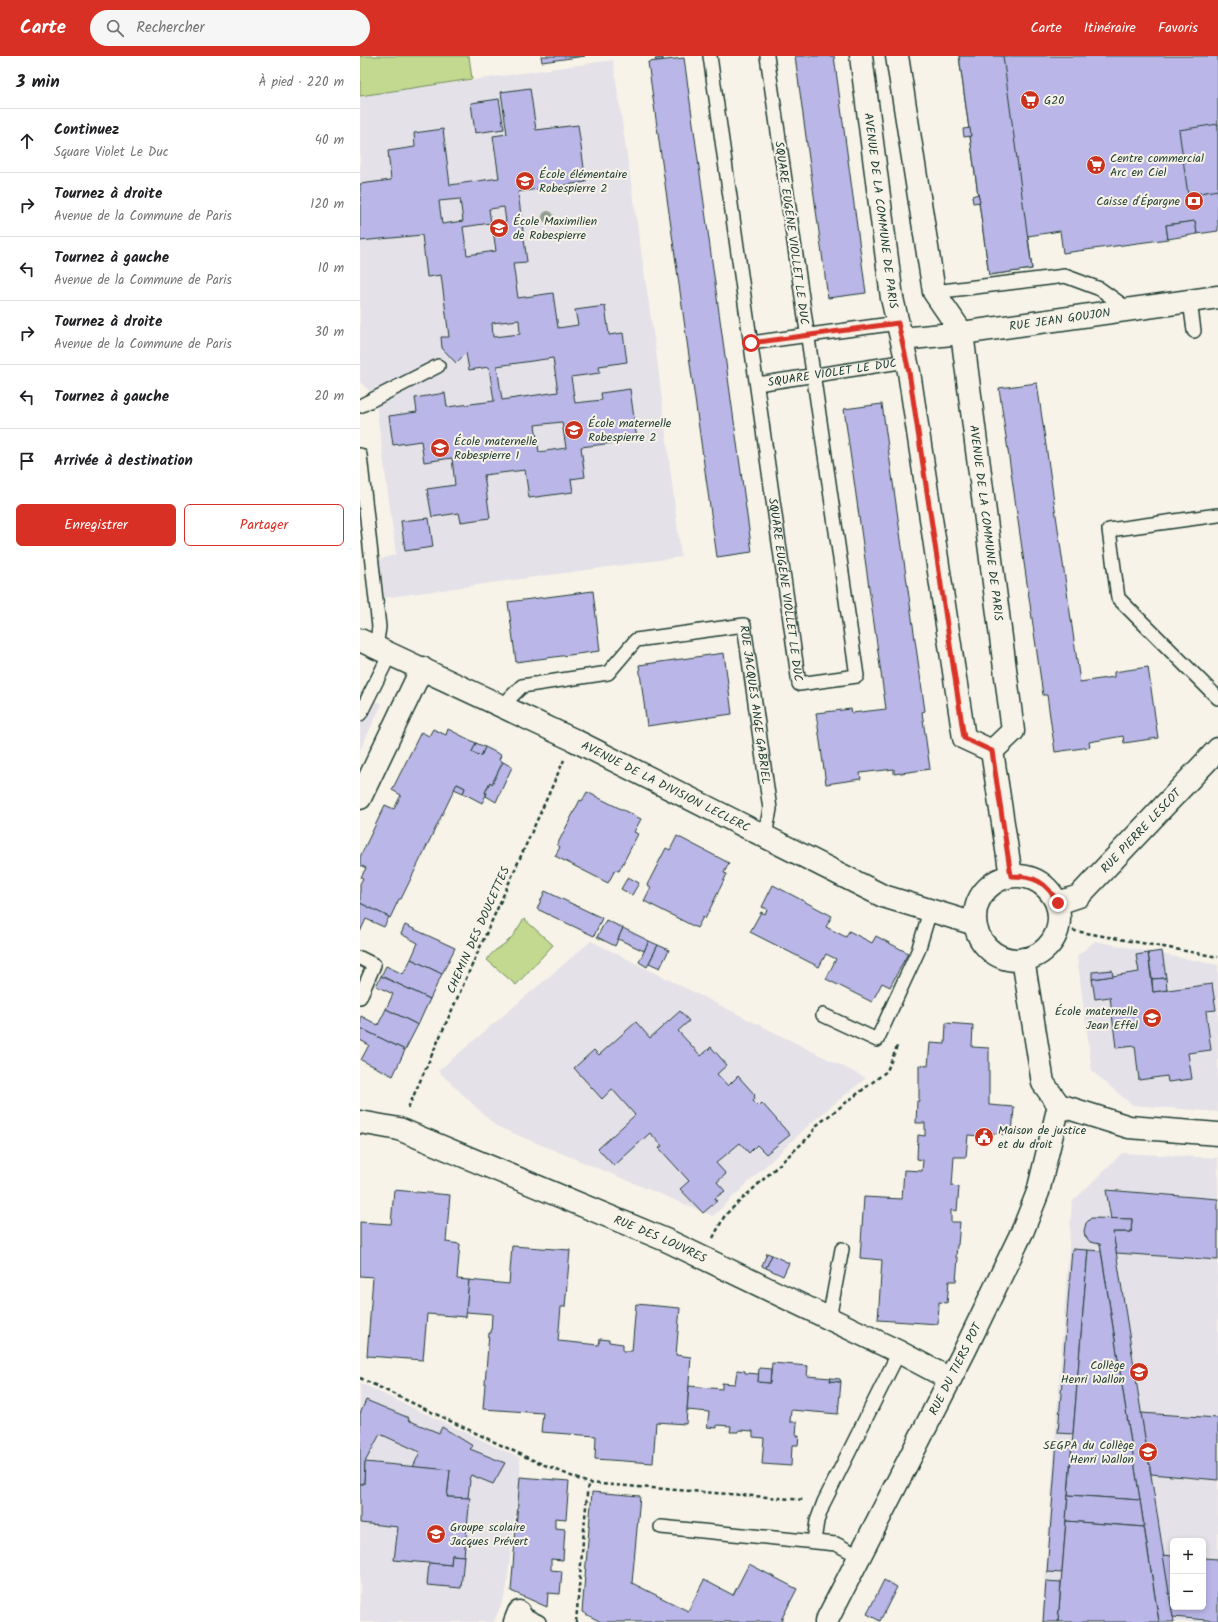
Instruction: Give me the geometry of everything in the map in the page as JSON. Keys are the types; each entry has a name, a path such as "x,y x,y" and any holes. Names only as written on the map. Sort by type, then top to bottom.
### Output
{"street":[{"name":"AVENUE DE LA COMMUNE DE PARIS","path":"861,56 892,298 907,361 964,738 992,751 1014,731 962,333 934,292 897,56"},
{"name":"RUE JEAN GOUJON","path":"900,331 962,333 1218,297"},
{"name":"AVENUE DE LA DIVISION LECLERC","path":"376,648 422,668 574,740 883,896 975,924"},
{"path":"360,798 422,668"},
{"name":"RUE PIERRE LESCOT","path":"1058,903 1079,896 1218,749"},
{"path":"992,751 1011,876"},
{"path":"1011,876 1026,876 1039,881 1050,891 1058,903 1060,916 1059,928 1054,939 1046,949 1036,956 1023,960 1010,959 998,955 987,947 979,936 975,924 976,911 980,898 988,887 999,880 1011,876"},
{"path":"1023,960 1043,1083 1059,1106 1129,1127 1218,1134"},
{"name":"RUE DU TIERS POT","path":"826,1622 950,1379 1023,1230 1038,1192 1059,1106"},
{"name":"RUE DES LOUVRES","path":"360,1122 399,1129 668,1241 899,1352 950,1379"}],"lane":[{"name":"SQUARE EUGÉNE VIOLLET LE DUC","path":"710,56 799,684 857,676 767,56"},
{"path":"934,292 1064,276 1100,289 1128,309"},
{"path":"1190,301 1194,331"},
{"path":"751,343 807,336 900,331"},
{"name":"SQUARE VIOLET LE DUC","path":"757,384 907,361"},
{"path":"360,406 438,366"},
{"path":"360,455 379,626 376,648 360,714"},
{"path":"1218,515 1109,530 1118,598 1218,698"},
{"name":"RUE JACQUES ANGE GABRIEL","path":"502,706 522,686 608,673 636,640 744,625 770,809 766,836"},
{"path":"823,1015 877,1040 918,951 930,911"},
{"path":"360,958 374,965 360,997"},
{"path":"829,1319 842,1249"},
{"path":"814,1541 817,1521 824,1502 899,1352"},
{"path":"661,1526 836,1544 859,1556"},
{"path":"517,1617 539,1622"}],"path":[{"name":"CHEMIN DES DOUCETTES","path":"399,1129 574,740"},
{"path":"1059,928 1218,957"},
{"path":"703,1258 725,1215 810,1136 817,1125 888,1072 898,1044"},
{"path":"360,1378 528,1458 588,1483 824,1502"},
{"path":"576,1622 588,1483"}],"shaded area":[{"path":"613,60 657,359 681,557 383,598 379,560 396,554 375,396 360,382 360,96"},
{"path":"360,692 382,704 360,750"},
{"path":"591,941 866,1078 811,1123 713,1216 496,1126 438,1071"},
{"name":"École maternelle Jean Effel","path":"1095,941 1218,965 1218,1112 1132,1105 1092,1071 1077,956"},
{"name":"Collège Henri Wallon","path":"1122,1153 1218,1158 1218,1622 1042,1622 1072,1202"},
{"name":"Groupe scolaire Jacques Prévert","path":"360,1383 520,1458 520,1477 506,1592 494,1622 360,1622"}],"green space":[{"path":"360,56 469,56 472,79 360,96"},
{"path":"524,919 553,945 516,985 487,960 492,953 511,938"}],"building":[{"path":"541,56 585,56 542,62"},
{"path":"795,56 834,56 866,293 828,298"},
{"name":"Centre commercial Arc en Ciel","path":"959,56 1218,56 1218,231 1197,234 1195,221 1166,225 1168,239 1063,253 1060,231 1028,236 1032,269 989,275"},
{"path":"959,56 1003,56 1032,269 989,275"},
{"path":"663,58 663,60 656,61 655,59"},
{"path":"684,58 752,552 717,557 648,62"},
{"path":"530,88 536,130 578,125 586,182 518,192 527,262 513,263 518,298 553,293 558,328 578,325 575,310 605,306 609,335 623,333 627,362 599,366 600,373 571,377 575,403 602,400 601,393 630,389 637,440 581,447 585,477 571,479 573,492 529,498 525,470 484,475 490,518 461,522 459,513 432,517 427,489 455,485 452,458 424,462 421,441 393,445 389,416 417,412 415,398 445,393 447,407 494,401 489,367 469,370 466,353 456,363 442,348 441,337 449,337 441,275 427,277 422,235 360,241 360,184 391,180 388,151 415,147 414,133 443,129 450,185 499,178 493,136 507,134 501,92","holes":["460,199 463,221 442,224 439,201","504,207 506,222 492,223 496,251 467,255 463,227 491,223 489,209","519,320 520,334 493,337 492,323","553,358 558,392 502,400 497,366","562,422 566,448 539,452 535,425"]},
{"path":"499,99 504,129 475,133 471,103"},
{"path":"1218,124 1218,190 1188,195 1179,130"},
{"path":"970,128 971,136 964,137 963,129"},
{"path":"978,194 980,202 973,203 972,196"},
{"path":"1195,221 1197,234 1168,239 1166,225"},
{"path":"1037,383 1080,682 1114,677 1114,672 1148,667 1158,738 1124,743 1123,736 1089,742 1090,747 1055,752 1047,695 1043,695 999,388"},
{"path":"882,404 925,711 922,712 930,769 894,774 894,769 860,773 861,779 826,784 816,713 851,709 852,713 886,709 844,409"},
{"path":"429,518 433,547 405,551 401,521"},
{"path":"593,591 600,651 516,662 508,602"},
{"path":"724,653 732,714 647,726 639,665"},
{"path":"433,729 446,735 448,729 476,743 472,752 481,756 485,747 501,755 499,760 503,762 492,784 490,782 482,803 463,793 465,788 457,784 401,899 399,899 390,918 360,903 360,884 363,878 361,877 366,868 360,865 360,857 385,805 394,809 401,795 392,790 421,732 429,736"},
{"path":"476,743 485,747 481,756 472,752"},
{"path":"503,762 512,767 496,802 486,796 487,793 485,793 490,782 492,784"},
{"path":"457,784 465,788 463,793 454,789"},
{"path":"587,792 641,819 634,832 638,834 619,871 615,870 608,883 555,856 560,847 557,845 580,800 582,801"},
{"path":"677,836 729,863 724,873 727,874 705,919 703,917 697,928 644,901 651,887 647,885 666,848 670,850"},
{"path":"628,877 639,883 632,895 621,889"},
{"path":"773,885 832,916 826,927 846,937 849,931 872,943 876,936 908,953 890,987 882,983 872,1002 826,979 836,959 826,954 819,967 750,932 761,912 765,914 767,909 762,907"},
{"path":"545,891 602,918 594,936 537,909"},
{"path":"360,903 389,917 384,927 366,919 360,932"},
{"path":"606,920 623,928 615,946 597,937"},
{"path":"405,925 455,948 442,974 411,959 418,943 401,934"},
{"path":"623,928 649,941 644,951 618,939"},
{"path":"649,941 658,945 647,967 639,962"},
{"path":"658,945 669,950 660,968 649,963"},
{"path":"1162,951 1166,978 1152,979 1148,953"},
{"path":"1148,953 1153,992 1212,984 1216,1010 1206,1011 1211,1050 1188,1053 1192,1079 1168,1082 1167,1076 1139,1080 1135,1046 1116,1048 1110,997 1095,999 1092,979 1139,972 1136,955"},
{"path":"411,959 442,974 430,999 381,976 386,966 403,974"},
{"path":"1112,970 1113,976 1092,979 1092,972"},
{"path":"381,976 430,999 418,1025 386,1009 393,994 376,986"},
{"path":"1166,978 1167,990 1153,992 1152,979"},
{"path":"386,1009 418,1025 405,1050 360,1028 361,1016 378,1025"},
{"path":"680,1011 689,1021 678,1031 701,1056 711,1047 727,1065 717,1074 728,1086 738,1076 755,1095 753,1101 758,1106 762,1103 790,1135 766,1154 757,1145 749,1153 740,1143 716,1163 726,1174 717,1182 725,1191 715,1198 717,1201 703,1213 680,1189 689,1181 659,1148 662,1146 650,1133 614,1166 598,1149 635,1115 612,1089 602,1099 574,1068 594,1050 599,1055 636,1022 650,1038"},
{"path":"946,1023 973,1025 972,1047 989,1048 989,1105 1014,1107 1012,1135 990,1133 990,1140 980,1139 980,1136 968,1135 966,1157 954,1157 952,1186 959,1187 957,1211 951,1210 951,1222 960,1222 956,1258 958,1258 956,1281 949,1281 947,1303 939,1302 938,1324 878,1320 882,1260 860,1258 864,1197 902,1199 904,1170 922,1171 923,1160 917,1159 918,1135 925,1136 925,1123 916,1123 917,1101 919,1101 919,1065 928,1066 930,1043 945,1044"},
{"path":"360,1028 405,1050 393,1076 361,1060 369,1045 360,1040"},
{"path":"394,1190 450,1195 446,1242 460,1244 457,1279 469,1280 466,1317 427,1314 423,1360 367,1356 373,1277 360,1276 360,1222 391,1224"},
{"path":"1106,1190 1218,1199 1218,1260 1116,1253 1113,1232 1131,1232 1132,1219 1111,1219"},
{"path":"1091,1218 1132,1219 1131,1232 1113,1232 1170,1596 1170,1610 1172,1610 1174,1622 1159,1622 1100,1244 1090,1242 1085,1236 1084,1231 1086,1223"},
{"path":"512,1246 570,1250 565,1307 561,1307 558,1341 599,1345 600,1339 609,1340 609,1342 623,1344 623,1351 632,1351 636,1304 680,1308 676,1355 691,1357 686,1424 656,1422 653,1463 595,1459 596,1436 541,1432 543,1413 483,1409 492,1314 466,1312 469,1280 509,1284"},
{"path":"1072,1249 1088,1250 1073,1434 1058,1433"},
{"path":"1088,1250 1101,1251 1140,1500 1068,1495"},
{"path":"767,1253 772,1255 766,1268 762,1266"},
{"path":"772,1255 789,1263 783,1276 766,1268"},
{"path":"772,1363 808,1366 807,1376 831,1378 830,1381 841,1382 838,1414 791,1410 790,1422 797,1422 796,1436 799,1436 798,1445 792,1445 791,1466 762,1464 764,1438 753,1437 753,1431 739,1430 739,1432 730,1432 731,1426 717,1425 717,1428 707,1427 709,1412 687,1410 689,1386 722,1389 722,1383 735,1384 737,1370 745,1371 745,1373 759,1374 758,1382 770,1383"},
{"path":"759,1368 771,1369 770,1383 758,1382"},
{"path":"831,1378 840,1379 841,1382 830,1381"},
{"path":"366,1400 409,1418 408,1420 439,1433 442,1427 473,1446 470,1449 505,1463 493,1484 471,1475 469,1479 468,1498 447,1497 450,1470 413,1467 420,1452 380,1434 365,1462 364,1484 360,1484 360,1414"},
{"path":"1141,1413 1218,1418 1218,1480 1151,1474"},
{"path":"1057,1441 1072,1442 1062,1573 1047,1572"},
{"path":"365,1462 450,1470 447,1497 470,1498 464,1556 452,1555 451,1565 394,1560 398,1527 360,1523 360,1484 364,1484"},
{"path":"520,1477 569,1481 566,1519 555,1518 555,1528 565,1529 563,1560 551,1559 551,1570 562,1571 560,1594 548,1593 547,1607 511,1591"},
{"path":"592,1492 640,1496 632,1583 688,1611 704,1580 733,1595 749,1564 797,1589 781,1620 785,1622 601,1622 582,1612"},
{"path":"1068,1495 1140,1500 1144,1527 1066,1521"},
{"path":"1066,1521 1144,1527 1159,1622 1058,1622"},
{"path":"452,1555 464,1556 461,1588 427,1585 429,1563 451,1565"},
{"path":"1163,1555 1170,1556 1170,1598"},
{"path":"1206,1558 1218,1559 1218,1621 1173,1617 1172,1610 1206,1610"},
{"path":"884,1580 897,1587 880,1621 867,1614"},
{"path":"1046,1581 1061,1582 1058,1622 1043,1622"}],"place":[{"name":"G20","path":"1030,100"},
{"name":"Centre commercial Arc en Ciel","path":"1096,165"},
{"name":"École élémentaire Robespierre 2","path":"525,181"},
{"name":"Caisse d'Épargne","path":"1194,201"},
{"name":"École Maximilien de Robespierre","path":"499,228"},
{"name":"École maternelle Robespierre 2","path":"574,430"},
{"name":"École maternelle Robespierre 1","path":"440,448"},
{"name":"École maternelle Jean Effel","path":"1152,1018"},
{"name":"Maison de justice et du droit","path":"984,1137"},
{"name":"Collège Henri Wallon","path":"1139,1372"},
{"name":"SEGPA du Collège Henri Wallon","path":"1148,1452"},
{"name":"Groupe scolaire Jacques Prévert","path":"436,1534"}],"route":[{"path":"751,343 898,323 909,372 964,738 992,751 1009,853 1011,876 1026,876 1039,881 1050,891 1058,903"}]}
